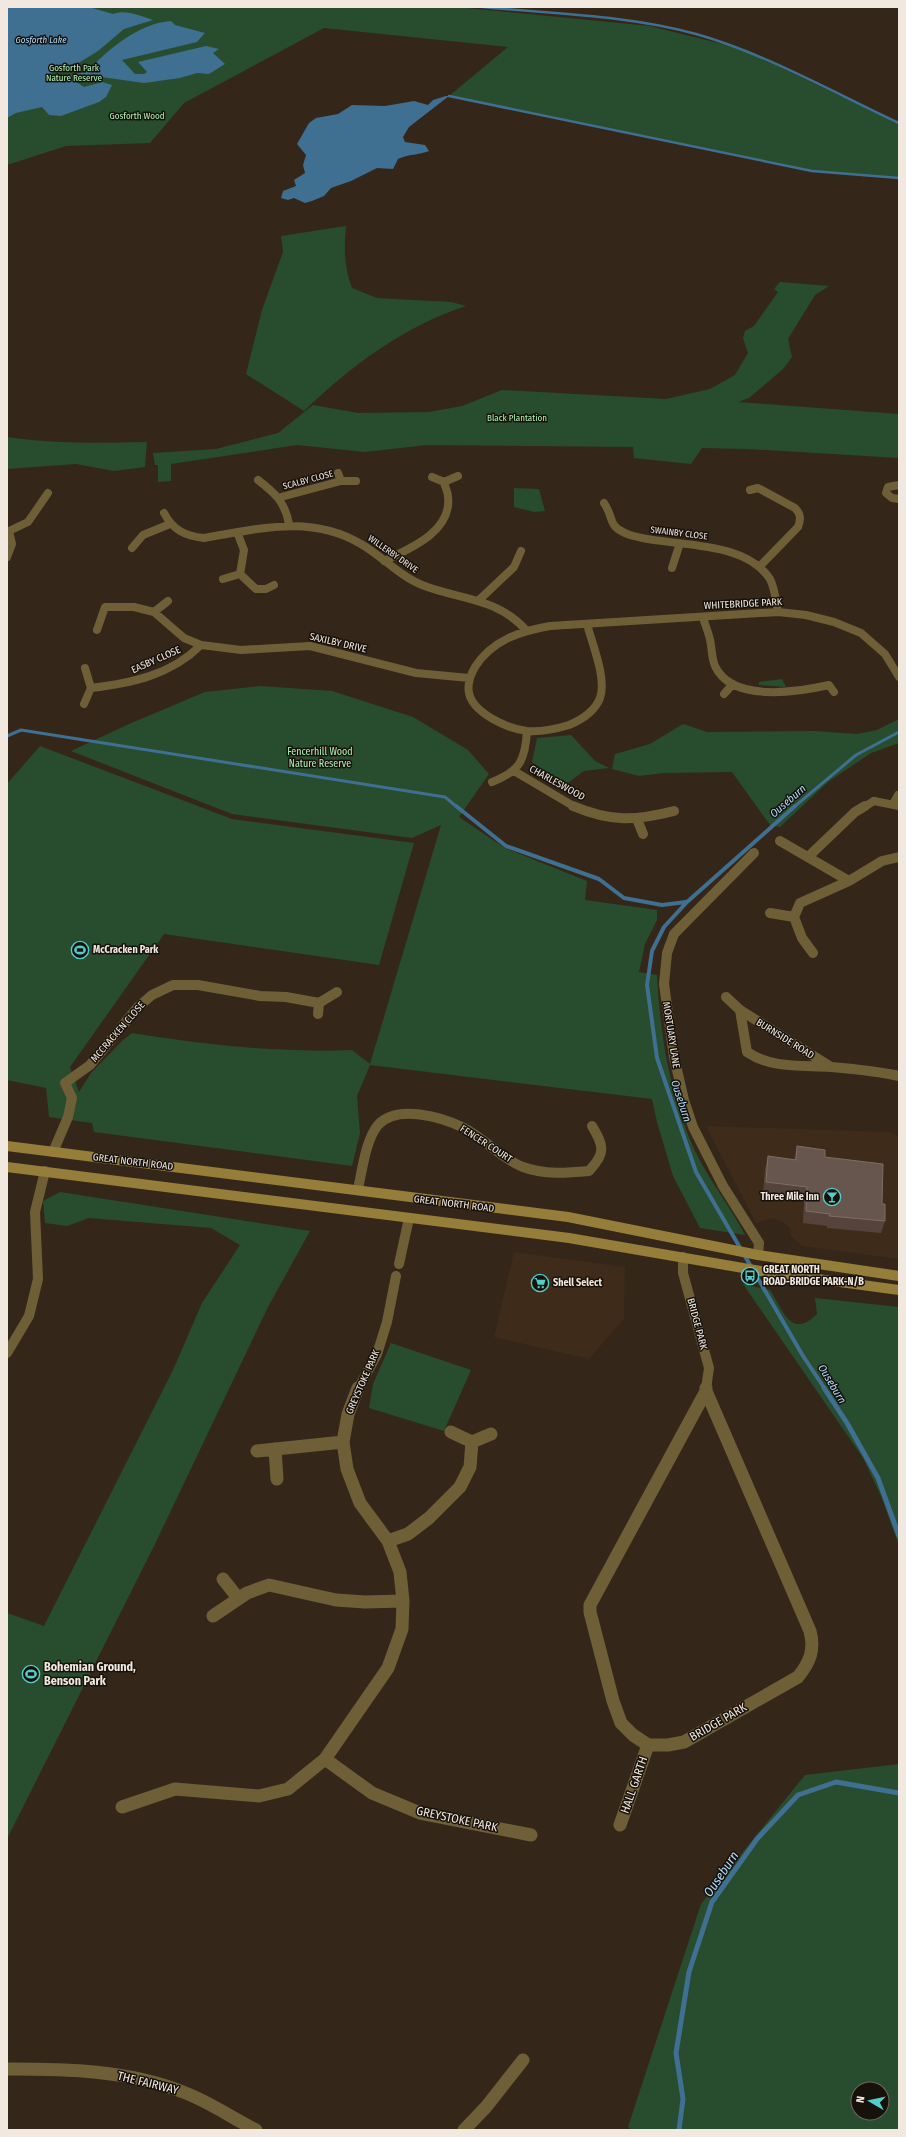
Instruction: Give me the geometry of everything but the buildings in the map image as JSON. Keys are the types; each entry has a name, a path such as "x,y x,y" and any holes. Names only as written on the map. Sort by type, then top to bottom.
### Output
{"main road":[{"name":"GREAT NORTH ROAD","path":"7,1146 358,1189 434,1201 568,1217 758,1255 899,1276"},
{"name":"GREAT NORTH ROAD","path":"7,1167 569,1238 766,1272 899,1290"}],"street":[{"name":"SCALBY CLOSE","path":"338,473 341,481"},
{"path":"444,482 458,476"},
{"path":"384,561 422,542 444,521 449,507 449,492 444,482 432,477"},
{"name":"SCALBY CLOSE","path":"258,480 281,497 285,506 288,524"},
{"name":"SCALBY CLOSE","path":"281,497 341,481 356,481"},
{"path":"899,485 888,487 886,493 892,498 899,499"},
{"path":"758,488 789,503 799,512 801,520 798,527 759,567"},
{"path":"7,557 12,546 12,538 8,531 28,522 48,493"},
{"name":"SWAINBY CLOSE","path":"616,506 605,504 609,519 615,528 631,536 648,540 720,549 759,567 770,579 778,612"},
{"path":"132,548 135,542 148,531 170,524 164,513"},
{"name":"WILLERBY DRIVE","path":"170,524 183,535 192,537 215,536 288,524 310,526 345,536 363,544 404,576 439,591 479,600 499,607 511,613 526,630"},
{"path":"237,532 244,550 240,574"},
{"path":"672,568 680,543"},
{"path":"479,600 514,567 521,551"},
{"path":"223,579 240,574"},
{"path":"240,574 256,589 266,589 274,585"},
{"path":"97,630 105,608 134,607 154,612 168,601"},
{"name":"SAXILBY DRIVE","path":"154,612 184,638 201,645 241,650 310,646 416,673 469,678"},
{"name":"WHITEBRIDGE PARK","path":"587,624 703,618 778,612 813,616 843,625 871,640 895,660 899,677"},
{"path":"703,618 708,631 715,667 722,676 733,684 779,694 800,692 831,686"},
{"path":"587,624 602,686 598,704 582,719 556,729 527,731 501,722 481,711 469,694 469,678 478,662 493,647 510,636 526,630 550,626 587,624"},
{"name":"EASBY CLOSE","path":"91,688 128,684 142,680 186,659 201,645"},
{"path":"84,704 91,688 85,668"},
{"path":"724,694 733,684"},
{"name":"CHARLESWOOD","path":"492,782 504,778 523,762 526,751 527,731"},
{"name":"CHARLESWOOD","path":"514,771 562,800 589,812 606,817 637,819 674,811"},
{"path":"809,856 854,812 874,802 896,805 898,795"},
{"path":"637,819 643,834"},
{"path":"780,841 809,856 849,882"},
{"name":"MORTUARY LANE","path":"754,853 674,934 669,942 664,969 671,1042 680,1087 693,1126 721,1182 759,1243 758,1255"},
{"path":"813,953 802,938 794,917 800,903 849,882 882,861 899,857"},
{"path":"770,913 794,917"},
{"name":"MCCRACKEN CLOSE","path":"53,1152 68,1117 72,1098 65,1083 90,1065 138,1007 152,995 173,985 198,985 260,996 286,997 319,1002"},
{"path":"318,1014 319,1002 337,992"},
{"name":"BURNSIDE ROAD","path":"726,997 740,1010 830,1067"},
{"name":"BURNSIDE ROAD","path":"740,1010 747,1052 755,1058 804,1066 830,1067 899,1076"},
{"name":"FENCER COURT","path":"358,1189 368,1146 378,1125 397,1114 429,1114 464,1128 522,1167 561,1174 589,1171 600,1159 602,1141 592,1126"},
{"path":"7,1353 29,1316 38,1279 35,1212 45,1171"},
{"name":"GREYSTOKE PARK","path":"122,1807 175,1789 259,1796 288,1789 325,1760 388,1668 402,1629 403,1601 400,1572 388,1541 360,1503 347,1469 343,1442 348,1414 358,1389 377,1354 387,1322 409,1218"},
{"name":"BRIDGE PARK","path":"683,1257 682,1273 709,1368 706,1390 590,1605 590,1612 609,1686 621,1723 633,1735 648,1745 668,1745 684,1742 798,1677 812,1655 814,1644 810,1631 706,1390"},
{"path":"451,1432 472,1442 491,1434"},
{"path":"257,1451 343,1442"},
{"path":"388,1541 408,1534 429,1518 460,1487 470,1467 472,1442"},
{"path":"275,1449 277,1479"},
{"path":"224,1579 238,1598"},
{"path":"213,1616 238,1598 255,1589 271,1585 326,1598 371,1603 403,1601"},
{"name":"HALL GARTH","path":"620,1825 648,1745"},
{"name":"GREYSTOKE PARK","path":"325,1760 372,1793 420,1813 531,1835"},
{"path":"464,2130 486,2107 523,2060"},
{"name":"THE FAIRWAY","path":"7,2069 41,2069 126,2075 184,2092 256,2130"}],"shaded area":[{"path":"706,1126 889,1132 899,1137 899,1259 802,1246 791,1236 790,1228 783,1222 773,1218 756,1223"},
{"path":"514,1252 625,1267 624,1319 589,1359 494,1337"}],"green space":[{"path":"7,7 457,7 650,26 742,49 899,124 899,178 812,171 449,96 508,47 324,28 184,103 150,143 66,146 7,165"},
{"path":"346,226 345,258 347,273 352,288 377,298 451,302 466,306 443,314 400,336 379,349 340,378 304,411 246,374 262,310 283,252 281,236"},
{"name":"Black Plantation","path":"780,282 829,286 815,295 788,339 792,357 783,369 749,398 738,402 899,414 899,458 748,449 702,448 691,464 634,458 633,447 427,445 365,452 297,445 171,464 171,481 158,482 158,465 155,465 153,453 216,449 278,433 313,405 358,413 429,412 462,406 502,390 666,399 710,389 735,375 748,353 743,338 745,331 754,326 778,292 774,289"},
{"path":"7,437 59,442 147,442 145,467 114,471 76,464 7,469"},
{"path":"514,488 539,489 545,511 534,512 514,507"},
{"path":"782,679 786,687 759,685 759,682"},
{"name":"Fencerhill Wood Nature Reserve","path":"260,686 332,691 413,717 468,750 489,774 459,817 505,848 587,881 585,900 657,910 657,920 645,944 639,972 657,975 658,998 668,1065 686,1130 701,1162 745,1235 700,1228 673,1176 657,1122 652,1099 370,1065 357,1096 360,1133 352,1166 94,1132 92,1123 49,1117 46,1088 7,1080 7,784 40,746 232,819 414,843 379,965 164,934 70,1067 79,1092 91,1073 123,1040 132,1033 242,1047 324,1051 352,1050 370,1064 441,825 412,838 232,814 71,751 129,724 205,692"},
{"path":"899,719 899,743 871,753 828,782 780,827 770,825 732,772 664,773 639,776 612,769 615,754 650,744 683,724 707,732 814,731 857,734 877,730"},
{"path":"571,735 595,761 609,768 584,771 565,785 532,762 537,738"},
{"path":"60,1192 310,1231 268,1307 155,1544 7,1839 7,1613 44,1626 173,1370 202,1303 240,1245 211,1228 89,1218 67,1226 45,1223 43,1201"},
{"path":"743,1284 770,1290 784,1313 794,1323 801,1324 817,1314 815,1298 899,1307 899,1553 898,1543 881,1496 863,1458"},
{"path":"391,1343 471,1370 444,1431 369,1408 373,1384"},
{"path":"899,1764 899,2130 632,2130 628,2127 701,1904 805,1775"}],"water":[{"name":"Gosforth Lake","path":"7,7 89,7 113,14 123,12 153,20 124,29 98,51 72,67 54,70 50,77 87,72 104,55 124,39 147,27 171,21 175,25 205,33 197,42 122,60 135,74 144,74 147,72 138,62 206,46 219,49 213,53 225,64 209,74 197,73 180,78 144,83 80,74 75,81 84,87 102,82 112,85 106,97 99,102 61,116 49,115 42,107 16,113 7,118"},
{"path":"449,96 409,127 403,137 405,142 425,145 429,151 398,159 393,169 377,168 351,181 331,188 324,196 312,201 305,203 294,198 288,200 281,198 283,191 296,186 294,180 305,173 303,165 306,155 297,144 309,123 316,118 338,114 352,105 385,106 414,101 428,105 433,100"}],"waterway":[{"path":"482,7 617,19 696,34 722,42 799,74 899,123"},
{"path":"449,96 812,171 899,178"},
{"path":"7,736 21,730 445,797 457,807"},
{"name":"Ouseburn","path":"794,807 856,755 899,732"},
{"path":"456,806 506,846 599,879 624,898 662,905 686,902"},
{"name":"Ouseburn","path":"795,806 687,902 664,927 652,951 647,985 657,1058 696,1172 803,1356 825,1389"},
{"name":"Ouseburn","path":"824,1388 847,1423 878,1478 899,1536"},
{"name":"Ouseburn","path":"679,2130 683,2099 676,2053 689,1972 712,1902 757,1839 798,1795 836,1782 899,1793"}],"place":[{"name":"McCracken Park","path":"80,950"},
{"name":"Three Mile Inn","path":"832,1197"},
{"name":"GREAT NORTH ROAD-BRIDGE PARK-N/B","path":"750,1276"},
{"name":"Shell Select","path":"540,1283"},
{"name":"Bohemian Ground, Benson Park","path":"31,1674"}],"park label":[{"name":"Gosforth Park Nature Reserve","path":"74,74"},
{"name":"Gosforth Wood","path":"137,116"}]}
